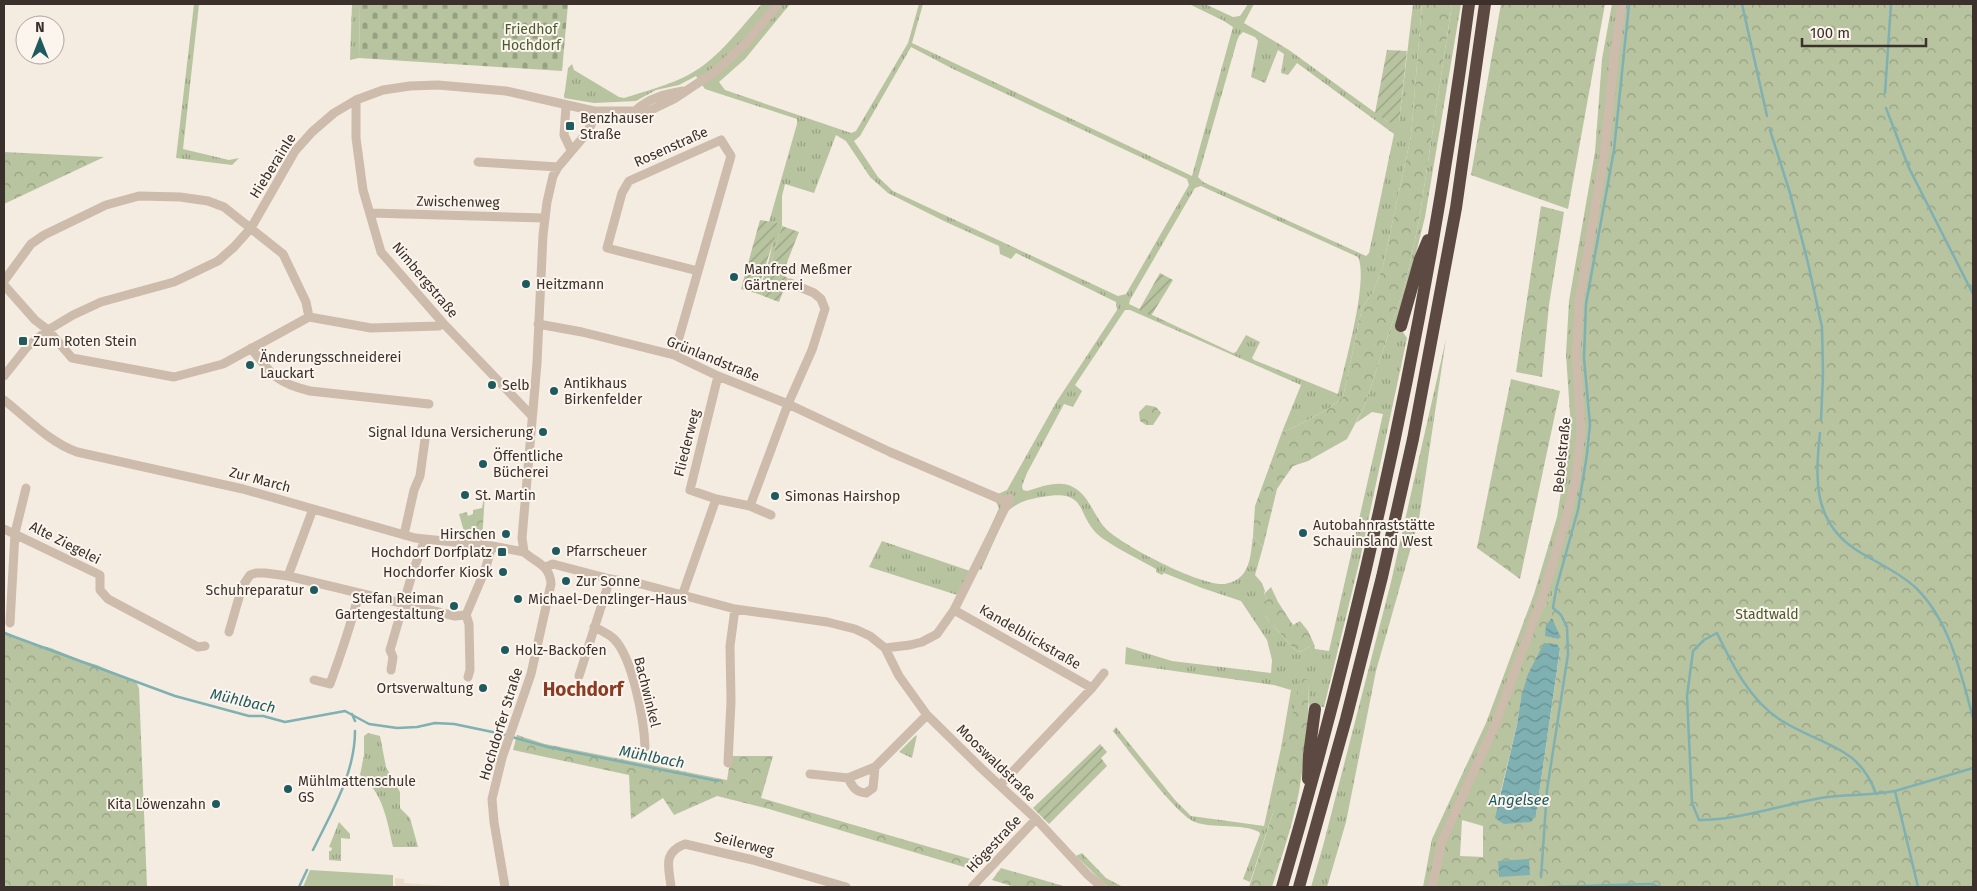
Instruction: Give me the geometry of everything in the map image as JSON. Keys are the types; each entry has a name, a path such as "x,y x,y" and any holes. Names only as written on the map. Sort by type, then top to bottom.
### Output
{"highway":[{"path":"1282,887 1336,695 1391,460 1420,320 1469,4"},
{"path":"1299,887 1346,719 1382,577 1413,439 1456,208 1485,4"},
{"path":"1401,326 1420,259 1436,222"},
{"path":"1308,799 1309,755 1316,709"}],"street":[{"name":"Hieberainle","path":"4,376 27,347 48,330 73,314 101,302 174,282 218,261 251,228 295,151 312,132 334,113 356,100 392,89 438,85 506,91 594,111 649,111 674,99 716,71 746,43 778,4"},
{"name":"Bebelstraße","path":"1432,887 1442,841 1496,725 1543,596 1574,486 1581,430 1576,355 1579,302 1604,156 1615,49 1622,4"},
{"name":"Nimbergstraße","path":"356,100 356,138 363,190 381,252 443,323 532,416"},
{"path":"566,106 564,135 571,150"},
{"path":"546,567 524,552 522,538 532,416 544,218 550,187 558,167 586,134 592,123 594,111"},
{"name":"Rosenstraße","path":"674,355 731,156 721,140 629,181 622,193 606,248 698,271"},
{"path":"478,162 558,167"},
{"path":"4,280 31,244 44,235 106,205 139,196 180,197 208,201 224,207 283,254 306,302 310,317"},
{"name":"Zwischenweg","path":"371,213 544,218"},
{"path":"750,506 788,404 812,350 825,310 821,299 814,293 790,283"},
{"path":"4,285 35,320 48,330 72,358 174,376 222,364 310,317 371,328 440,326 443,323"},
{"name":"Grünlandstraße","path":"538,324 582,332 674,355 718,376 788,404 890,452 1008,500 954,610"},
{"path":"251,348 274,377 293,387 318,392 429,404"},
{"name":"Fliederweg","path":"718,376 690,490 716,499 750,506 771,515"},
{"name":"Zur March","path":"4,400 65,448 77,452 229,486 404,536 492,546 524,552"},
{"path":"404,536 414,490 420,476 426,432"},
{"path":"10,622 15,533 26,488"},
{"path":"682,596 716,499"},
{"path":"288,576 313,509"},
{"name":"Alte Ziegelei","path":"4,528 100,576 100,590 108,599 198,647 205,646"},
{"path":"391,670 393,657 390,650 403,604 426,539"},
{"path":"468,677 470,670 469,624 466,615 485,570 492,546"},
{"name":"Mooswaldstraße","path":"546,567 553,564 610,580 641,584 735,609 827,622 855,629 870,636 884,648 910,694 927,714 1036,819 1087,874 1102,887"},
{"name":"Hochdorfer Straße","path":"506,887 494,822 492,799 509,738 532,674 551,584 551,578 546,567"},
{"path":"230,632 242,587 250,575 256,573 288,576 455,616 466,615"},
{"path":"579,676 610,580"},
{"path":"314,680 330,684 353,618 359,594"},
{"path":"728,763 731,701 730,646 735,609"},
{"path":"884,648 922,642 937,634 954,610"},
{"name":"Kandelblickstraße","path":"954,610 1092,688"},
{"name":"Bachwinkel","path":"594,626 614,639 625,657 635,688 644,728 645,747"},
{"path":"1000,785 1104,673"},
{"path":"810,774 848,778 874,767 927,714"},
{"path":"848,778 853,788 866,793 873,788 874,767"},
{"name":"Högestraße","path":"972,887 1036,819"},
{"name":"Seilerweg","path":"671,887 668,861 670,853 676,847 685,844 753,860 846,887"}],"green space":[{"path":"194,4 199,4 183,149 229,160 239,158 232,165 176,158"},
{"path":"352,4 360,4 359,58 350,60"},
{"name":"Friedhof Hochdorf","path":"360,4 568,4 562,71 359,58"},
{"path":"762,4 790,4 745,59 719,82 725,90 851,133 856,131 908,43 919,4 923,4 912,43 1192,176 1233,27 1189,4 1205,4 1233,17 1240,16 1248,4 1254,4 1244,23 1289,50 1388,122 1399,122 1413,4 1422,4 1411,136 1383,266 1373,292 1362,308 1343,397 1328,409 1282,432 1301,385 1130,310 1125,310 1075,385 1082,391 1073,407 1064,404 1022,486 1023,490 1027,491 1055,484 1071,486 1083,495 1102,524 1116,537 1164,564 1199,579 1214,583 1225,584 1236,580 1243,574 1250,559 1253,536 1263,547 1255,575 1262,583 1265,591 1264,594 1267,600 1265,616 1294,649 1300,652 1314,644 1315,649 1329,651 1383,414 1372,412 1356,423 1364,407 1405,285 1419,221 1452,4 1461,4 1425,217 1398,325 1407,338 1360,559 1324,707 1309,706 1309,680 1273,813 1250,882 1243,879 1260,834 1259,832 1252,829 1202,824 1187,817 1165,795 1113,731 1116,727 1175,800 1191,816 1264,826 1291,690 1274,685 1125,664 1126,647 1172,661 1271,673 1272,660 1267,640 1241,601 1164,573 1162,575 1156,572 1156,569 1102,538 1093,530 1075,500 1057,495 1019,503 1007,512 981,570 973,566 999,508 996,502 858,435 998,494 1007,490 1057,401 1117,310 1116,302 1016,253 1011,259 1000,254 999,246 888,193 870,177 846,141 836,135 814,193 785,184 782,196 782,226 761,295 755,293 763,279 769,260 777,223 769,222 797,119 705,89 696,76 679,85 656,90 636,101 594,103 564,98 568,68 572,64 574,70 619,97 624,98 658,88 682,78 710,60 729,42","holes":["1243,32 1255,37 1258,41 1251,77 1265,83 1278,50 1284,54 1281,73 1288,75 1297,63 1394,134 1369,253 1366,256 1203,182 1198,177 1237,41","911,47 953,69 1187,179 1189,185 1126,294 1118,296 893,191 878,177 854,141 860,136","1201,186 1358,257 1361,268 1358,303 1338,394 1254,360 1252,358 1260,342 1246,335 1236,352 1233,353 1129,304 1195,188"]},
{"path":"1422,4 1452,4 1419,221 1405,285 1364,407 1347,439 1308,461 1293,466 1277,489 1263,547 1253,536 1255,506 1282,432 1328,409 1343,397 1362,308 1373,292 1383,266 1411,136"},
{"path":"1501,4 1605,4 1568,209 1471,175"},
{"path":"1612,4 1628,4 1614,150 1586,304 1584,358 1591,432 1576,521 1553,595 1546,603 1436,887 1423,887 1432,839 1486,723 1534,594 1557,517 1571,429 1566,354 1569,301 1595,152 1602,59"},
{"name":"Stadtwald","path":"1628,4 1973,4 1973,887 1436,887 1445,845 1546,603 1553,595 1576,521 1591,432 1584,358 1586,304 1614,150","holes":["1557,644 1560,650 1536,815 1497,807 1517,725 1521,697","1462,820 1483,826 1483,857 1460,856"]},
{"path":"1387,50 1407,51 1399,122 1397,124 1388,122 1375,113"},
{"path":"4,152 104,157 4,204"},
{"path":"1541,206 1564,212 1549,305 1542,377 1516,372"},
{"path":"760,220 777,223 777,230 758,289 755,293 741,289"},
{"path":"782,226 799,232 782,275 788,278 779,302 761,295"},
{"path":"1160,273 1173,280 1151,316 1139,310"},
{"path":"1446,339 1419,519 1376,671 1346,822 1327,887 1311,887 1391,582"},
{"path":"1511,379 1560,391 1520,579 1477,548"},
{"path":"1146,405 1156,407 1161,413 1153,425 1146,425 1140,421 1139,412"},
{"path":"485,493 482,541 466,538 459,514 467,512 468,516 473,514 473,510 482,508"},
{"path":"882,541 970,571 957,595 869,567"},
{"path":"1271,587 1293,625 1300,621 1308,631 1314,644 1300,652 1294,649 1265,616 1260,604 1267,600 1264,594"},
{"path":"4,631 30,643 51,648 136,682 139,688 147,887 4,887"},
{"path":"1300,678 1309,680 1309,692 1304,755 1296,807 1272,887 1249,887 1273,813"},
{"path":"368,733 380,736 386,767 400,792 400,808 410,818 418,847 393,847 386,817 379,798 368,782 360,775 364,755 364,736"},
{"path":"517,735 545,744 727,780 731,756 773,756 761,798 981,862 974,870 769,809 717,796 674,815 663,798 631,819 629,775 513,750"},
{"path":"917,735 912,758 899,752 914,737"},
{"path":"1100,744 1107,752 1101,758 1107,766 1049,824 1033,808"},
{"path":"339,822 350,834 350,839 341,838 341,861 329,860 329,851 332,848 329,847"},
{"path":"1082,853 1106,878 1123,887 1108,887 1076,856"},
{"path":"1001,868 1067,887 1015,887 992,880"},
{"path":"310,870 393,875 393,887 303,887"}],"shaded area":[{"path":"395,878 404,879 404,883 462,887 395,887"}],"water":[{"path":"1552,618 1559,634 1559,639 1545,636 1546,625"},
{"name":"Angelsee","path":"1544,643 1557,644 1560,649 1536,815 1531,822 1504,824 1495,818 1517,725 1521,697 1528,674"},
{"path":"1529,859 1530,875 1499,877 1498,861"}],"waterway":[{"path":"1541,877 1547,790 1568,654 1567,627 1561,615 1553,608 1556,589 1578,510 1587,454 1590,425 1584,358 1586,304 1614,150 1629,4"},
{"path":"1742,4 1767,116"},
{"path":"1885,93 1891,4"},
{"path":"1886,108 1909,168 1973,294"},
{"path":"1770,130 1790,193 1822,327 1823,375 1821,420"},
{"path":"1820,433 1818,484 1825,514 1832,527 1843,540 1902,577 1928,601 1938,616 1953,649 1973,718"},
{"name":"Mühlbach","path":"4,633 175,696 249,716 263,716 285,722 345,711 369,724 397,728 417,727 435,723 454,724 507,735"},
{"path":"1876,794 1869,777 1848,755 1794,728 1768,711 1742,680 1717,633 1704,640 1693,651 1687,696 1692,803 1699,820 1730,818 1821,798 1876,794 1895,791"},
{"name":"Mühlbach","path":"352,714 355,721"},
{"path":"313,850 341,793 351,763 355,731"},
{"name":"Mühlbach","path":"512,737 548,747 718,781"},
{"path":"1918,887 1895,791 1973,768"},
{"path":"299,887 307,870"},
{"path":"1547,887 1651,884 1660,887"}],"place":[{"name":"Benzhauser Straße","path":"570,126"},
{"name":"Manfred Meßmer Gärtnerei","path":"734,277"},
{"name":"Heitzmann","path":"526,284"},
{"name":"Zum Roten Stein","path":"23,341"},
{"name":"Änderungsschneiderei Lauckart","path":"250,365"},
{"name":"Selb","path":"492,385"},
{"name":"Antikhaus Birkenfelder","path":"554,391"},
{"name":"Signal Iduna Versicherung","path":"543,432"},
{"name":"Öffentliche Bücherei","path":"483,464"},
{"name":"St. Martin","path":"465,495"},
{"name":"Simonas Hairshop","path":"775,496"},
{"name":"Autobahnraststätte Schauinsland West","path":"1303,533"},
{"name":"Hirschen","path":"506,534"},
{"name":"Pfarrscheuer","path":"556,551"},
{"name":"Hochdorf Dorfplatz","path":"502,552"},
{"name":"Hochdorfer Kiosk","path":"503,572"},
{"name":"Zur Sonne","path":"566,581"},
{"name":"Schuhreparatur","path":"314,590"},
{"name":"Michael-Denzlinger-Haus","path":"518,599"},
{"name":"Stefan Reiman Gartengestaltung","path":"454,606"},
{"name":"Holz-Backofen","path":"505,650"},
{"name":"Ortsverwaltung","path":"483,688"},
{"name":"Mühlmattenschule GS","path":"288,789"},
{"name":"Kita Löwenzahn","path":"216,804"}],"district":[{"name":"Hochdorf","path":"583,689"}]}
